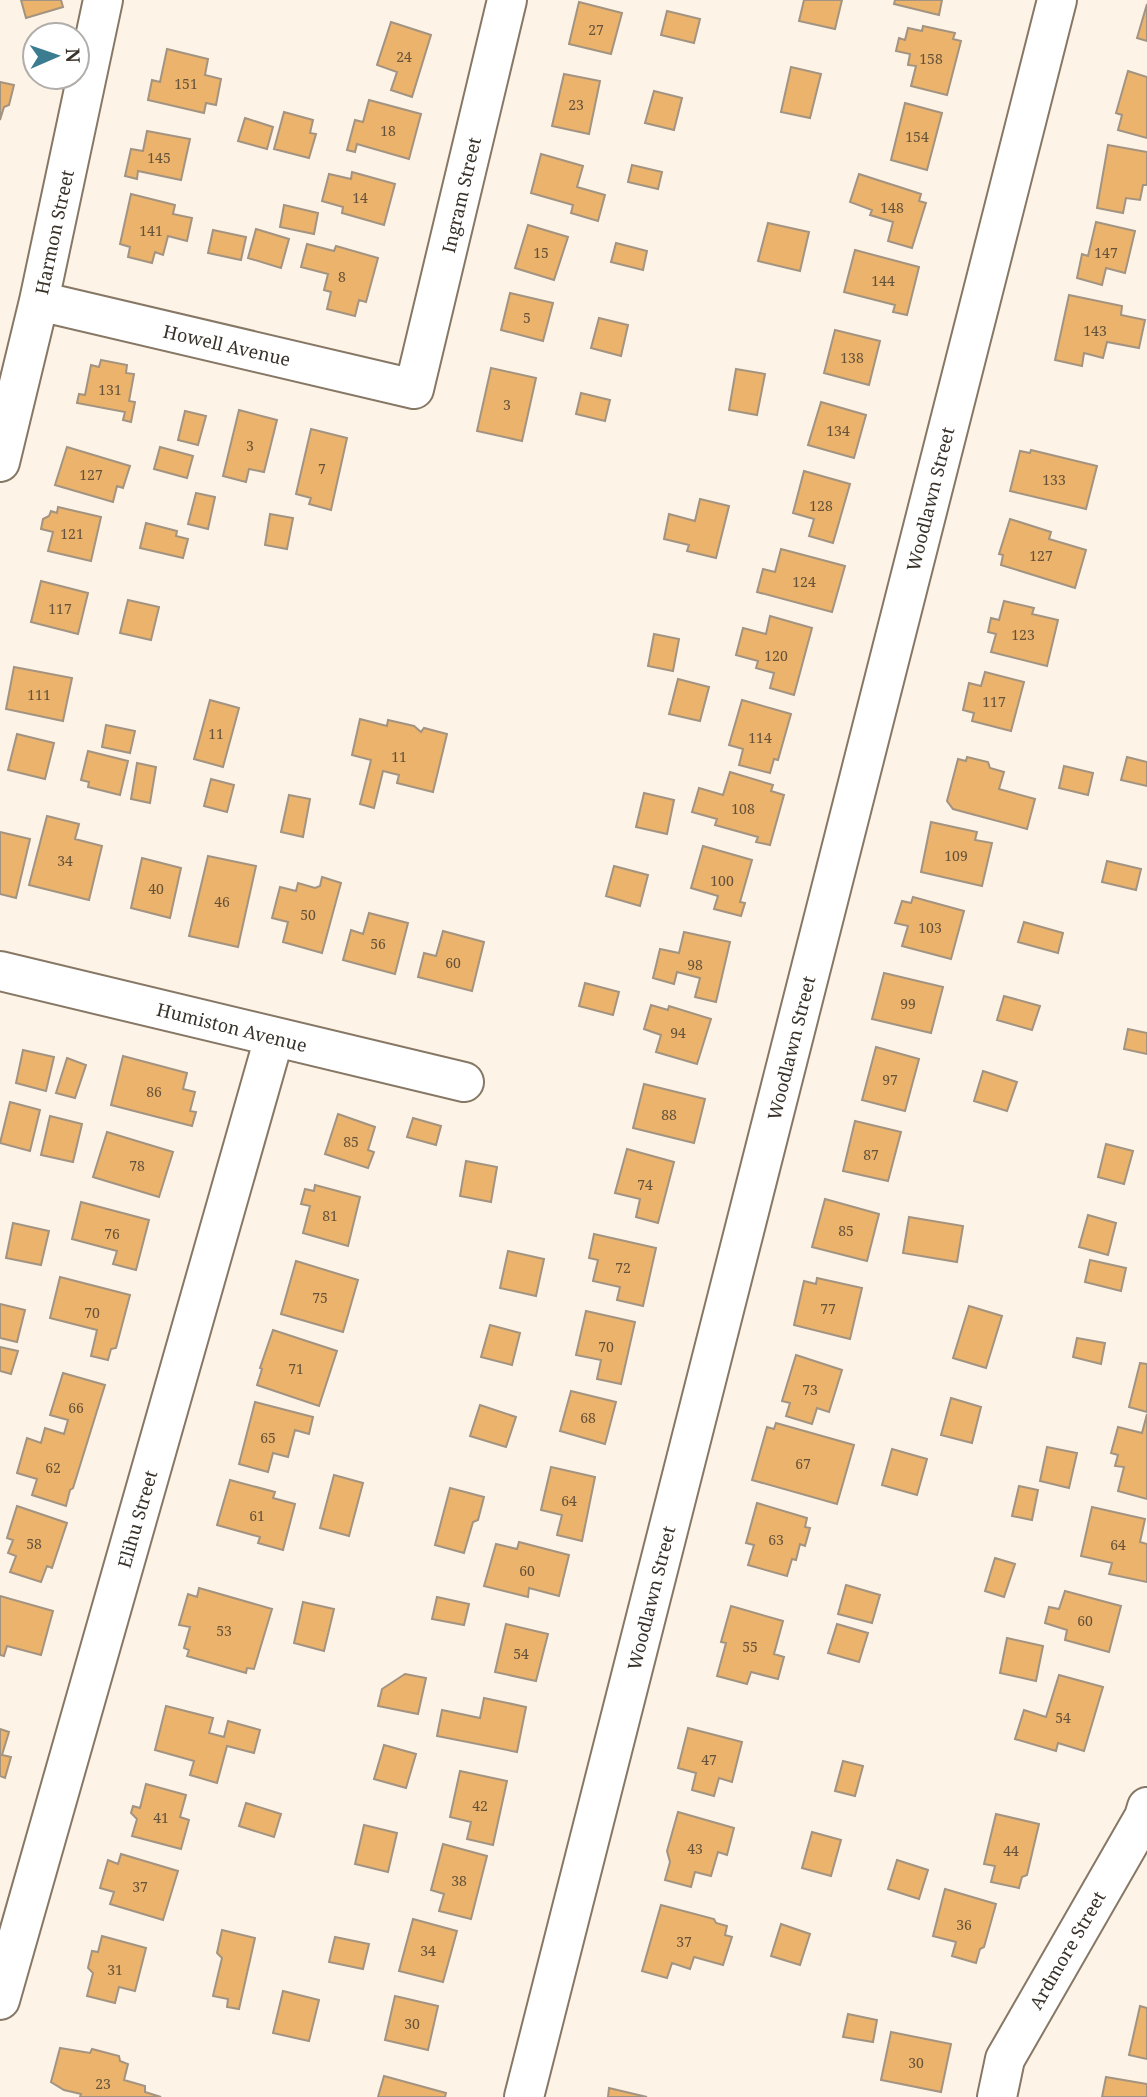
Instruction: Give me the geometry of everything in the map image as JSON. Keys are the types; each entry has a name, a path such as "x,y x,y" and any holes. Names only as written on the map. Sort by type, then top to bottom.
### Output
{"street":[{"name":"Harmon Street","path":"0,462 39,301 103,0"},
{"name":"Ingram Street","path":"414,389 507,0"},
{"name":"Woodlawn Street","path":"524,2097 1057,0"},
{"name":"Howell Avenue","path":"39,301 414,389"},
{"name":"Humiston Avenue","path":"0,971 464,1082"},
{"name":"Elihu Street","path":"0,2000 274,1038"},
{"name":"Ardmore Street","path":"997,2097 1005,2059 1144,1817 1147,1807"}],"building":[{"path":"21,0 61,0 63,7 26,18"},
{"path":"804,0 842,0 835,29 799,21"},
{"path":"895,0 942,0 939,15 894,4"},
{"path":"579,2 622,13 611,54 569,44"},
{"path":"1147,4 1147,41 1137,38"},
{"path":"667,11 700,19 694,43 661,35"},
{"path":"391,22 431,35 412,97 391,90 397,72 377,65"},
{"path":"923,26 955,33 953,39 961,41 947,95 911,86 916,66 908,65 910,54 896,51 899,38 905,40 908,28 922,31"},
{"path":"167,49 208,59 205,75 221,79 216,105 206,103 204,113 148,100 152,80 160,82"},
{"path":"791,67 821,74 810,118 781,112"},
{"path":"1128,71 1147,77 1147,138 1118,130 1122,115 1116,113"},
{"path":"564,74 600,81 589,134 552,126"},
{"path":"0,82 14,85 9,105 4,107 0,120"},
{"path":"654,91 682,98 674,130 645,123"},
{"path":"369,100 421,114 409,159 357,144 355,152 347,150 355,120 363,122"},
{"path":"905,103 942,113 927,170 891,160"},
{"path":"284,112 313,120 310,133 316,134 309,158 274,149"},
{"path":"245,118 273,127 267,149 238,141"},
{"path":"147,131 190,139 181,180 138,171 137,179 125,176 131,149 143,151"},
{"path":"1108,145 1147,152 1147,185 1143,185 1140,200 1126,198 1123,213 1097,208"},
{"path":"541,154 583,166 577,187 605,195 598,221 571,213 573,205 531,193"},
{"path":"632,165 662,172 658,189 628,182"},
{"path":"352,172 395,184 384,225 342,213 343,207 322,201 329,174 351,179"},
{"path":"859,174 921,194 919,201 926,203 912,248 888,241 893,222 870,215 872,210 850,202"},
{"path":"131,194 175,205 173,214 192,218 187,241 168,236 163,255 155,252 152,263 128,257 130,247 120,244"},
{"path":"284,205 318,213 314,234 280,227"},
{"path":"1096,222 1135,231 1125,273 1106,268 1102,285 1077,278 1082,254 1088,256"},
{"path":"768,223 809,232 800,271 758,261"},
{"path":"528,225 568,237 554,280 515,268"},
{"path":"256,229 289,239 281,268 248,258"},
{"path":"213,230 246,237 241,260 208,253"},
{"path":"616,243 647,251 643,270 611,262"},
{"path":"307,244 334,251 336,246 378,258 366,302 359,300 355,316 327,309 331,292 324,290 328,274 301,267"},
{"path":"855,250 919,267 907,315 893,312 895,305 844,292"},
{"path":"510,293 553,303 543,341 501,330"},
{"path":"1069,295 1122,306 1121,315 1145,320 1139,348 1107,342 1103,358 1084,353 1082,366 1055,360"},
{"path":"599,318 628,325 621,356 591,348"},
{"path":"835,330 880,341 869,385 824,373"},
{"path":"101,360 127,365 126,373 134,374 129,401 135,402 131,422 123,420 125,412 77,403 79,394 85,395 91,365 99,367"},
{"path":"491,368 536,378 522,441 477,431"},
{"path":"736,369 765,374 757,415 729,410"},
{"path":"581,393 610,400 605,421 576,414"},
{"path":"821,402 866,415 854,458 808,445"},
{"path":"239,410 277,420 264,472 249,469 246,482 223,476"},
{"path":"185,411 206,416 198,445 178,440"},
{"path":"311,429 347,438 331,510 309,504 311,498 296,494"},
{"path":"67,447 130,466 123,488 117,486 113,502 55,485"},
{"path":"160,447 193,456 187,478 154,469"},
{"path":"1031,450 1097,466 1086,509 1010,491 1020,451 1030,453"},
{"path":"804,471 850,484 833,543 809,536 814,519 793,513"},
{"path":"196,493 215,497 208,529 188,524"},
{"path":"700,499 729,506 716,558 687,551 689,545 664,539 669,514 695,521"},
{"path":"58,507 101,517 91,561 48,551 53,532 41,529 43,519 49,516 51,511 57,513"},
{"path":"270,514 293,518 287,549 265,545"},
{"path":"1010,519 1051,532 1049,539 1086,550 1075,588 1001,565 1003,555 999,554"},
{"path":"146,523 177,531 176,536 188,539 183,558 140,548"},
{"path":"781,549 845,566 832,612 757,592 763,569 775,572"},
{"path":"41,581 88,593 78,634 31,622"},
{"path":"128,600 159,607 151,640 120,633"},
{"path":"1004,601 1034,608 1032,614 1058,620 1047,666 991,652 996,634 988,632 991,618 999,620"},
{"path":"770,616 812,628 794,695 770,688 774,673 756,668 758,661 736,655 743,628 766,634"},
{"path":"654,634 679,639 673,671 648,666"},
{"path":"14,667 72,678 63,721 6,709"},
{"path":"985,672 1024,682 1011,731 972,721 974,713 963,710 969,683 981,686"},
{"path":"678,679 709,687 700,721 669,714"},
{"path":"210,700 239,708 223,767 194,759"},
{"path":"742,700 791,714 778,760 774,759 770,773 739,765 743,749 729,745"},
{"path":"360,719 387,726 388,720 414,726 421,732 424,728 447,734 433,792 397,783 399,775 383,771 374,808 360,804 371,760 352,755"},
{"path":"106,725 135,731 130,753 102,747"},
{"path":"17,734 54,743 45,779 8,770"},
{"path":"88,751 128,761 120,795 88,787 89,782 81,780"},
{"path":"967,757 988,762 990,768 1004,772 999,789 1035,799 1027,829 953,809 947,801 958,759 966,761"},
{"path":"1127,757 1147,762 1147,786 1121,780"},
{"path":"137,763 156,767 150,803 131,799"},
{"path":"1064,766 1093,773 1088,795 1059,788"},
{"path":"730,772 773,785 771,791 784,795 770,845 756,842 758,837 715,825 717,819 692,812 699,788 723,795"},
{"path":"211,779 234,785 227,812 204,806"},
{"path":"644,793 674,800 667,834 636,827"},
{"path":"289,795 310,799 303,837 281,832"},
{"path":"47,816 79,824 75,839 102,846 89,900 29,885"},
{"path":"931,822 977,832 975,840 992,843 982,886 921,872"},
{"path":"0,832 30,839 16,898 0,894"},
{"path":"703,846 752,860 740,902 745,903 741,916 714,909 718,896 691,888"},
{"path":"208,856 256,866 238,947 189,936"},
{"path":"142,858 181,868 170,918 131,908"},
{"path":"1107,861 1141,869 1136,890 1102,882"},
{"path":"614,866 648,875 640,906 606,896"},
{"path":"322,877 341,883 322,953 283,942 288,922 272,918 280,887 296,891 298,883 315,888 320,886"},
{"path":"913,897 964,911 951,959 902,946 908,926 895,923 902,901 911,903"},
{"path":"369,913 408,923 395,974 343,960 351,930 363,934"},
{"path":"1024,922 1063,933 1058,953 1018,942"},
{"path":"443,931 484,942 472,991 418,977 424,953 436,956"},
{"path":"684,932 730,942 716,1002 695,997 700,978 677,972 674,984 653,978 660,949 679,953"},
{"path":"884,973 943,987 931,1033 872,1019"},
{"path":"585,983 619,992 613,1015 579,1006"},
{"path":"1004,996 1040,1006 1032,1030 997,1020"},
{"path":"651,1005 668,1010 669,1006 711,1019 697,1064 656,1052 661,1035 644,1029"},
{"path":"1128,1029 1147,1033 1147,1054 1124,1049"},
{"path":"876,1047 919,1059 905,1111 862,1100"},
{"path":"23,1050 54,1057 46,1091 16,1083"},
{"path":"123,1056 187,1073 183,1089 195,1092 190,1111 196,1112 192,1126 111,1105"},
{"path":"67,1058 86,1065 75,1098 56,1093"},
{"path":"983,1071 1017,1082 1007,1111 974,1101"},
{"path":"644,1084 705,1099 694,1143 633,1128"},
{"path":"10,1102 40,1110 30,1151 0,1143"},
{"path":"338,1114 375,1127 368,1150 374,1152 368,1168 325,1154"},
{"path":"50,1116 82,1124 73,1162 41,1155"},
{"path":"413,1118 441,1126 436,1145 407,1137"},
{"path":"855,1121 901,1132 888,1181 843,1171"},
{"path":"107,1132 173,1152 159,1197 93,1177"},
{"path":"1106,1144 1133,1151 1124,1184 1098,1177"},
{"path":"627,1149 674,1162 658,1223 636,1217 640,1199 615,1193"},
{"path":"466,1161 497,1167 491,1202 460,1196"},
{"path":"315,1185 360,1197 348,1246 303,1233 310,1206 301,1204 305,1189 314,1191"},
{"path":"825,1199 879,1214 867,1261 812,1247"},
{"path":"81,1202 149,1220 136,1270 113,1264 117,1251 72,1239"},
{"path":"1088,1215 1116,1223 1108,1255 1079,1247"},
{"path":"909,1217 963,1226 957,1262 903,1253"},
{"path":"13,1223 49,1231 41,1265 6,1258"},
{"path":"594,1234 656,1248 643,1306 617,1300 620,1287 593,1281 598,1260 589,1258"},
{"path":"508,1251 544,1259 536,1296 500,1288"},
{"path":"1090,1260 1126,1268 1121,1291 1085,1282"},
{"path":"296,1261 358,1280 343,1332 281,1314"},
{"path":"60,1277 130,1295 116,1348 111,1349 108,1360 91,1356 97,1330 50,1318"},
{"path":"817,1278 862,1288 850,1339 794,1325 804,1281 816,1284"},
{"path":"0,1304 25,1310 17,1342 0,1338"},
{"path":"969,1306 1002,1316 986,1368 953,1358"},
{"path":"586,1311 635,1322 621,1384 597,1379 601,1360 576,1355"},
{"path":"490,1325 520,1333 512,1365 481,1357"},
{"path":"273,1330 337,1351 319,1406 257,1385"},
{"path":"1077,1338 1105,1343 1101,1364 1073,1357"},
{"path":"0,1347 18,1351 11,1374 0,1371"},
{"path":"796,1355 842,1370 829,1412 817,1408 812,1424 786,1416 790,1403 782,1401"},
{"path":"1140,1363 1147,1364 1147,1412 1129,1407"},
{"path":"63,1373 105,1385 66,1506 32,1495 37,1479 17,1473 27,1438 41,1443 45,1428 64,1434 68,1420 50,1415"},
{"path":"571,1391 616,1402 605,1444 560,1431"},
{"path":"951,1398 981,1407 972,1443 941,1435"},
{"path":"255,1402 313,1417 309,1434 295,1430 288,1457 273,1453 268,1472 239,1464"},
{"path":"480,1405 516,1417 506,1447 470,1436"},
{"path":"1147,1414 1147,1499 1118,1491 1124,1467 1115,1466 1118,1455 1111,1453 1118,1427 1142,1433"},
{"path":"776,1423 854,1445 837,1504 752,1480 767,1427 774,1429"},
{"path":"1047,1447 1077,1453 1069,1488 1040,1481"},
{"path":"892,1449 927,1459 917,1495 882,1485"},
{"path":"551,1467 595,1477 582,1541 557,1535 562,1515 541,1510"},
{"path":"334,1475 363,1483 349,1536 320,1528"},
{"path":"230,1480 275,1492 273,1498 295,1504 283,1550 258,1543 260,1537 217,1525"},
{"path":"1019,1486 1038,1490 1032,1520 1012,1516"},
{"path":"450,1488 484,1497 464,1553 435,1545"},
{"path":"757,1503 807,1518 805,1527 810,1528 805,1546 800,1544 796,1560 792,1559 787,1576 748,1565 754,1545 746,1543"},
{"path":"17,1506 67,1523 52,1568 47,1566 41,1582 10,1572 16,1556 8,1553 13,1540 7,1538"},
{"path":"1092,1507 1145,1519 1140,1542 1147,1544 1147,1582 1109,1574 1112,1563 1081,1556"},
{"path":"519,1542 569,1555 559,1596 529,1588 528,1597 484,1586 496,1544 517,1549"},
{"path":"995,1558 1015,1564 1004,1597 985,1591"},
{"path":"846,1585 880,1595 872,1623 838,1614"},
{"path":"199,1588 272,1609 254,1669 247,1668 246,1673 187,1656 189,1650 184,1648 190,1627 179,1625 188,1594 197,1597"},
{"path":"1065,1591 1121,1606 1109,1652 1065,1640 1067,1630 1045,1623 1049,1607 1059,1609"},
{"path":"0,1596 53,1611 41,1655 7,1646 4,1656 0,1655"},
{"path":"437,1597 469,1604 464,1625 432,1619"},
{"path":"303,1602 334,1609 324,1651 294,1643"},
{"path":"731,1606 783,1621 774,1654 784,1657 778,1679 751,1672 747,1684 717,1676 726,1643 721,1642"},
{"path":"506,1624 548,1634 536,1681 495,1672"},
{"path":"837,1624 868,1633 859,1662 828,1653"},
{"path":"1007,1638 1043,1646 1036,1681 1000,1673"},
{"path":"405,1674 426,1678 418,1714 378,1706 382,1689"},
{"path":"1059,1675 1103,1687 1084,1751 1058,1743 1056,1751 1015,1739 1024,1710 1046,1717"},
{"path":"484,1698 526,1707 517,1752 437,1736 442,1710 480,1718"},
{"path":"166,1706 213,1718 209,1733 224,1737 228,1721 260,1730 254,1753 227,1746 217,1783 190,1775 194,1761 155,1750"},
{"path":"688,1728 742,1742 732,1782 719,1778 714,1796 692,1790 696,1773 678,1768"},
{"path":"0,1729 9,1732 2,1755 11,1757 5,1778 0,1776"},
{"path":"384,1745 416,1754 406,1788 374,1779"},
{"path":"843,1761 863,1766 855,1796 835,1791"},
{"path":"460,1771 507,1781 493,1845 467,1839 471,1822 450,1817"},
{"path":"146,1784 186,1795 180,1817 189,1820 181,1849 132,1836 137,1819 131,1813 133,1806 140,1808"},
{"path":"246,1803 281,1814 274,1837 239,1826"},
{"path":"678,1812 734,1828 727,1855 718,1852 711,1876 695,1872 691,1887 665,1880 670,1862 667,1851"},
{"path":"996,1814 1039,1824 1027,1875 1022,1877 1019,1888 991,1882 995,1866 984,1864"},
{"path":"364,1825 397,1833 388,1872 355,1864"},
{"path":"812,1832 841,1840 831,1876 802,1868"},
{"path":"443,1844 487,1856 471,1919 439,1911 444,1894 431,1890"},
{"path":"121,1854 178,1871 163,1920 110,1904 114,1892 100,1888 108,1860 118,1864"},
{"path":"897,1860 928,1870 919,1899 888,1889"},
{"path":"945,1889 996,1904 984,1947 980,1949 976,1963 952,1956 956,1942 933,1936"},
{"path":"661,1905 714,1919 716,1923 727,1926 725,1935 732,1937 723,1965 694,1957 690,1969 672,1963 667,1978 642,1971"},
{"path":"413,1919 457,1931 443,1982 399,1971"},
{"path":"781,1924 810,1934 800,1965 771,1956"},
{"path":"222,1930 255,1938 239,2009 227,2007 228,1999 213,1996 222,1958 217,1953"},
{"path":"102,1936 146,1948 135,1991 119,1987 115,2003 87,1996 93,1973 88,1968 92,1951 98,1952"},
{"path":"335,1937 369,1944 363,1969 329,1962"},
{"path":"283,1991 319,2000 309,2041 273,2033"},
{"path":"395,1996 438,2006 428,2050 385,2040"},
{"path":"1140,2006 1147,2008 1147,2059 1129,2055"},
{"path":"848,2014 877,2020 873,2042 843,2037"},
{"path":"891,2032 951,2044 941,2092 881,2080"},
{"path":"60,2048 90,2053 92,2049 119,2056 120,2061 128,2064 124,2080 145,2086 145,2092 161,2097 80,2097 81,2094 64,2090 51,2082"},
{"path":"384,2076 446,2093 445,2097 378,2097"},
{"path":"1106,2077 1147,2084 1147,2097 1102,2097"},
{"path":"609,2088 647,2097 608,2097"}]}
